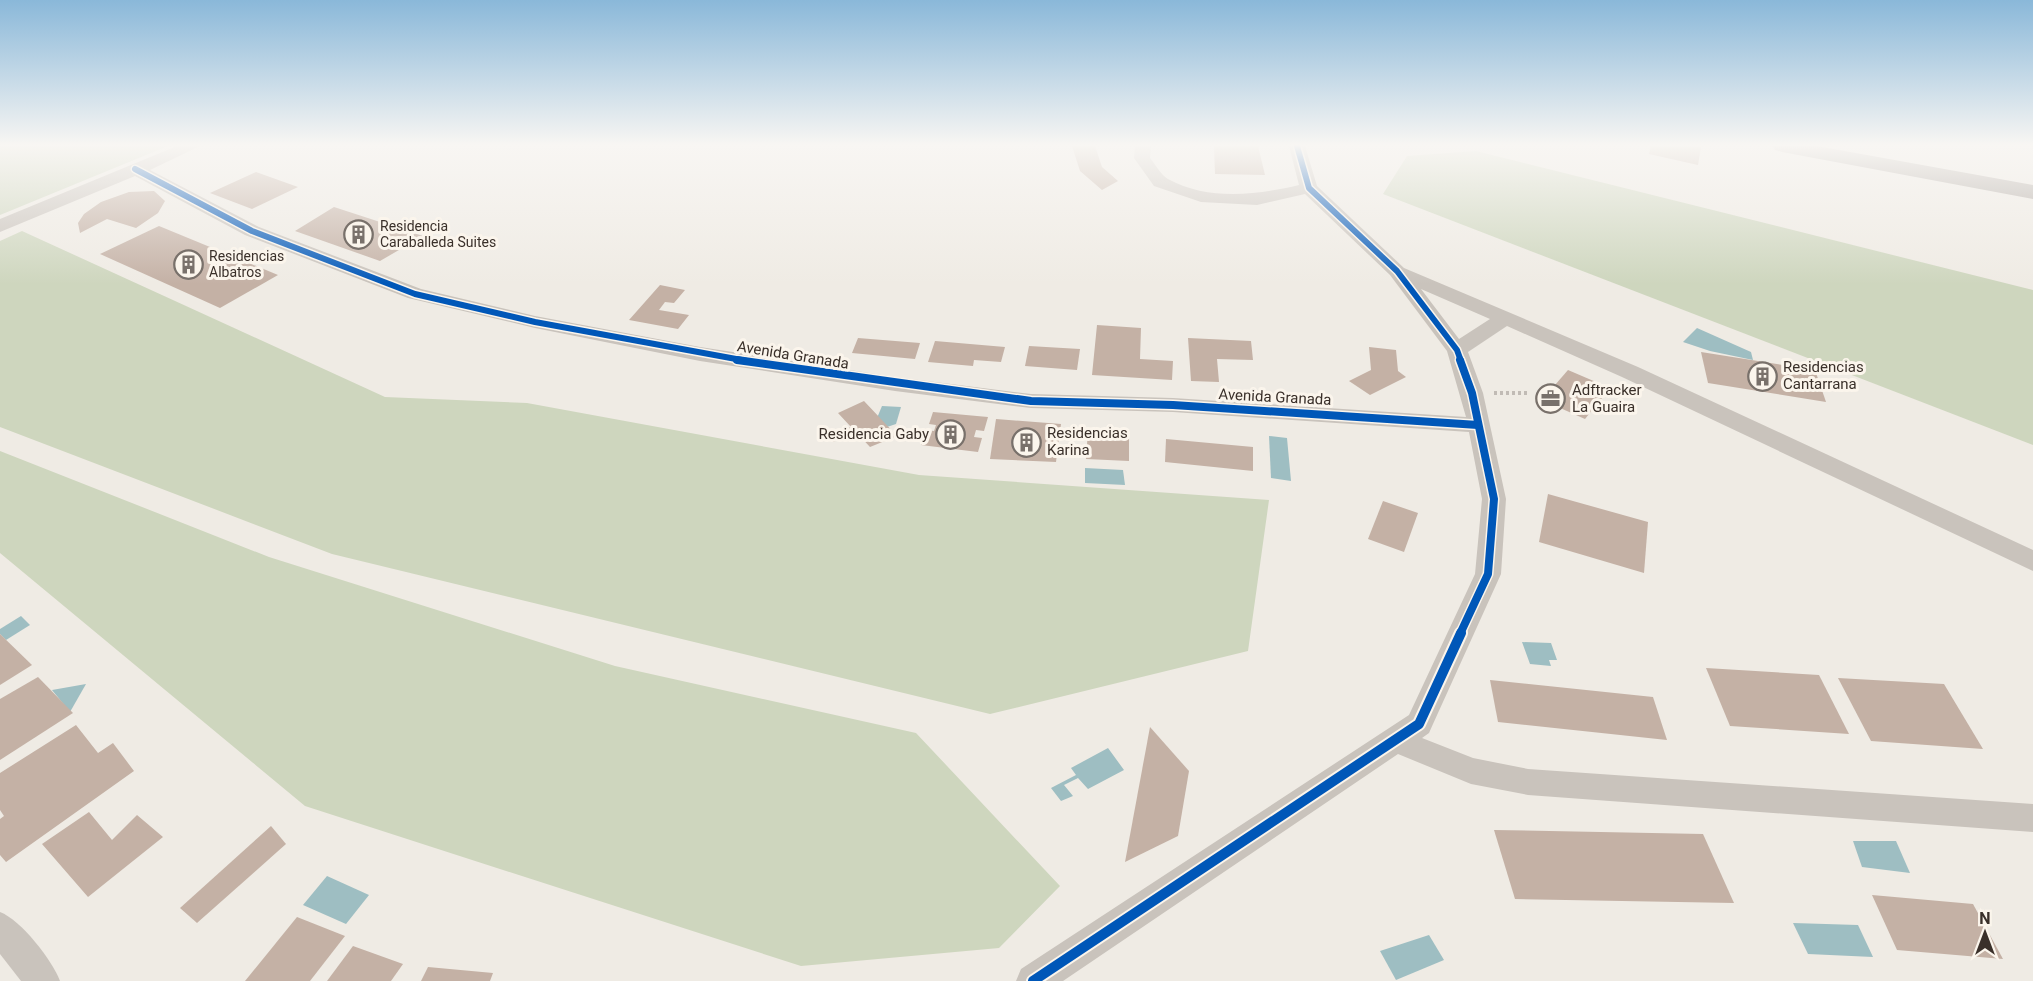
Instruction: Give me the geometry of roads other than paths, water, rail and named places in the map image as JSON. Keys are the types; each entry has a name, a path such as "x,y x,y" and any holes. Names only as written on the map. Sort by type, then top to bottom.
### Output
{"street":[{"path":"0,226 81,192"},
{"name":"Avenida Granada","path":"178,192 252,231 415,294 535,322 689,352 895,384 1031,401 1185,405 1478,425"},
{"path":"1187,192 1201,197 1257,200 1292,192"},
{"path":"1034,981 1419,724 1488,574 1494,499 1472,393 1457,350 1397,271 1312,192"},
{"path":"1397,271 1630,372 2033,561"},
{"path":"1457,350 1506,318"},
{"path":"1396,740 1471,771 1528,782 2033,818"},
{"path":"0,928 43,981"}],"water":[{"path":"1697,328 1751,352 1753,360 1710,351 1683,342"},
{"path":"882,406 901,407 896,424 887,427 877,418"},
{"path":"1269,436 1287,438 1291,481 1271,478"},
{"path":"1085,468 1123,470 1125,485 1085,483"},
{"path":"21,616 30,625 6,640 0,634 0,629"},
{"path":"1522,642 1551,643 1557,660 1549,660 1551,666 1530,664"},
{"path":"86,684 70,712 52,690"},
{"path":"1108,748 1124,770 1088,789 1078,778 1064,785 1073,796 1061,801 1051,788 1076,775 1071,768"},
{"path":"1853,841 1896,841 1910,873 1862,867"},
{"path":"327,876 369,895 346,924 303,905"},
{"path":"1793,923 1858,925 1873,957 1808,954"},
{"path":"1429,935 1444,960 1396,980 1380,951"}],"place":[{"name":"Residencia Caraballeda Suites","path":"359,234"},
{"name":"Residencias Albatros","path":"188,264"},
{"name":"Residencias Cantarrana","path":"1762,376"},
{"name":"Adftracker La Guaira","path":"1551,399"},
{"name":"Residencia Gaby","path":"950,434"},
{"name":"Residencias Karina","path":"1026,442"}]}
